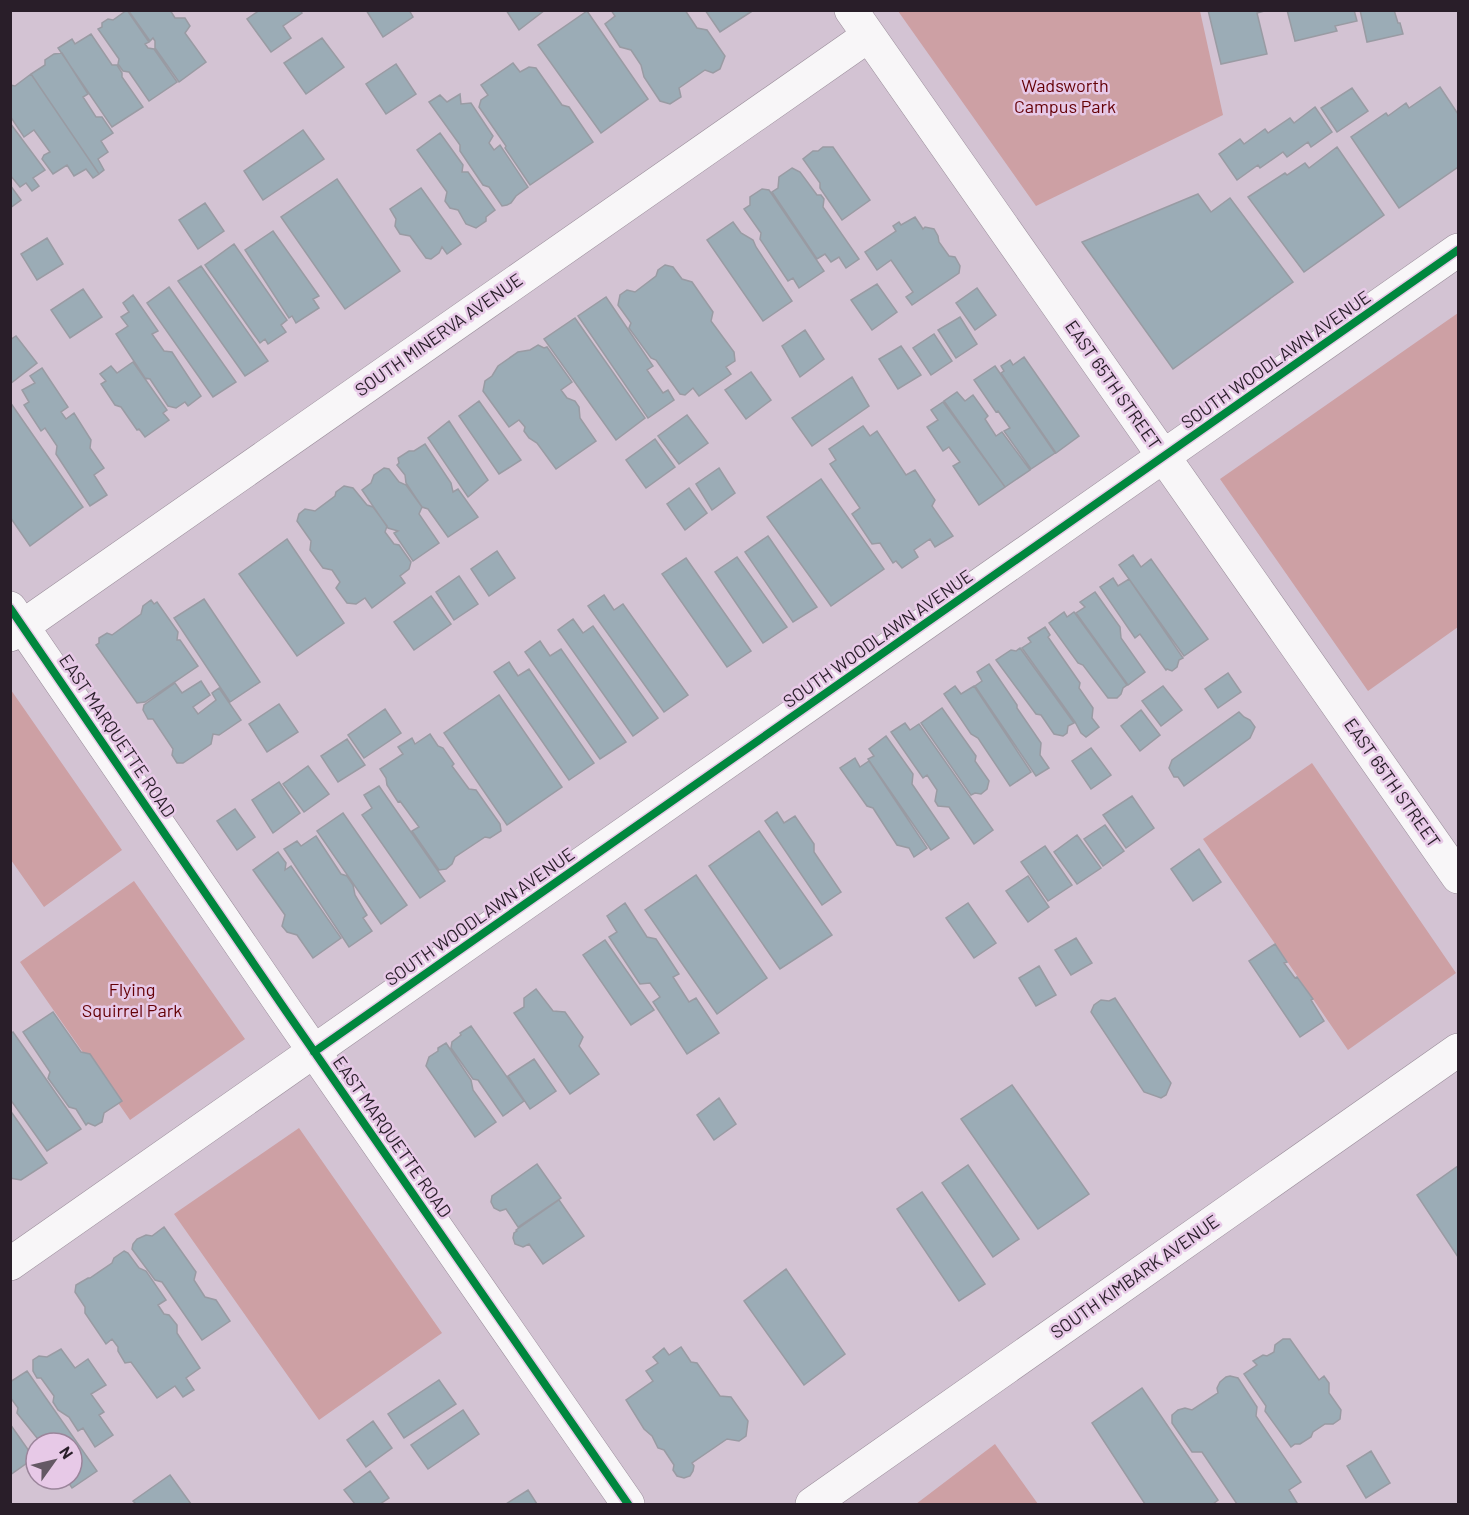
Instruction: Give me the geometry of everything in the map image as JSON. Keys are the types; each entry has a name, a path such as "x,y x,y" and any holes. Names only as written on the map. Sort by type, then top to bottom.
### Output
{"street":[{"name":"EAST 65TH STREET","path":"859,23 1458,878"},
{"name":"SOUTH MINERVA AVENUE","path":"15,623 859,23"},
{"name":"SOUTH WOODLAWN AVENUE","path":"10,1264 1458,250"},
{"name":"EAST MARQUETTE ROAD","path":"15,623 628,1504"},
{"name":"SOUTH KIMBARK AVENUE","path":"812,1504 1458,1050"}],"green space":[{"name":"Wadsworth Campus Park","path":"898,11 1200,11 1223,115 1036,206"},
{"path":"1458,313 1458,627 1368,691 1220,479"},
{"path":"11,690 122,850 44,907 11,860"},
{"path":"1312,763 1456,973 1348,1050 1203,839"},
{"name":"Flying Squirrel Park","path":"134,881 245,1039 130,1120 20,962"},
{"path":"299,1128 442,1333 319,1420 174,1214"},
{"path":"995,1444 1038,1504 916,1504"}],"building":[{"path":"127,10 149,42 145,44 148,48 154,49 177,82 149,101 129,72 123,71 118,64 119,59 98,29 108,19 113,20"},
{"path":"128,10 170,10 175,18 185,18 190,26 185,33 206,62 179,82 155,48 153,38 150,41"},
{"path":"256,10 300,10 302,13 283,26 291,38 271,52 247,19 257,12"},
{"path":"366,10 409,10 413,17 383,37"},
{"path":"506,10 545,10 519,30"},
{"path":"611,10 685,10 697,28 707,30 725,56 720,69 713,73 705,70 679,88 681,97 670,104 660,101 644,77 641,65 631,50 620,47 605,24 615,16"},
{"path":"705,10 754,10 720,32"},
{"path":"1208,10 1268,10 1257,13 1267,54 1221,64"},
{"path":"1287,10 1354,10 1357,21 1335,26 1337,31 1295,41"},
{"path":"1360,10 1394,10 1403,34 1367,42"},
{"path":"587,11 648,99 601,133 538,45"},
{"path":"91,34 112,65 117,65 122,77 143,107 112,127 58,48 72,39 75,44"},
{"path":"322,38 344,67 306,94 284,63"},
{"path":"62,53 88,94 83,97 96,117 102,117 113,133 101,141 108,152 98,159 104,170 99,174 31,74 45,65 45,60 54,54"},
{"path":"513,63 520,72 529,67 536,68 562,105 569,107 593,142 530,185 479,107 481,100 488,95 481,85"},
{"path":"396,64 416,94 386,114 366,84"},
{"path":"31,74 99,174 93,178 86,169 74,176 67,165 53,174 42,159 50,152 34,130 24,137 10,116 10,85 15,86"},
{"path":"1440,87 1458,114 1458,167 1399,208 1351,137 1386,113 1388,116 1406,103 1409,108"},
{"path":"1352,88 1368,111 1337,132 1321,108"},
{"path":"460,94 461,104 471,103 493,136 489,143 494,150 500,145 528,187 507,205 502,206 489,187 483,185 460,151 460,145 429,102 440,95 447,102"},
{"path":"1315,107 1332,132 1311,147 1308,142 1287,157 1283,152 1260,168 1258,165 1237,180 1219,154 1240,139 1244,144 1265,129 1268,133 1290,118 1294,123"},
{"path":"10,123 45,170 33,178 39,186 32,191 26,183 20,187 10,175"},
{"path":"303,130 324,159 263,200 244,171"},
{"path":"440,133 463,165 462,172 468,172 495,210 476,228 466,224 458,210 450,208 445,201 447,192 417,150"},
{"path":"823,147 833,147 870,200 842,220 803,159"},
{"path":"1337,147 1384,215 1304,272 1248,197 1305,163 1309,168"},
{"path":"792,168 800,172 817,195 821,195 824,199 823,207 859,259 846,268 839,257 831,262 825,254 817,259 772,192 778,188 779,177"},
{"path":"337,179 400,271 345,309 281,217"},
{"path":"10,185 21,200 10,208"},
{"path":"421,188 461,244 447,254 442,247 439,253 431,259 426,258 410,236 400,234 395,226 396,219 390,209"},
{"path":"762,189 769,190 824,271 799,288 793,278 788,281 760,239 761,233 744,209 750,205 750,197"},
{"path":"1198,194 1211,212 1230,198 1293,282 1173,369 1082,242"},
{"path":"205,203 224,231 198,249 179,220"},
{"path":"915,217 923,229 925,227 934,229 939,242 949,256 955,257 960,266 959,273 912,305 906,297 913,292 891,260 877,270 865,252 896,231 893,226 899,222 901,225"},
{"path":"733,222 741,233 753,240 792,301 763,321 707,240"},
{"path":"273,231 319,296 313,299 319,308 296,323 292,316 289,318 245,250"},
{"path":"47,238 63,264 37,280 21,254"},
{"path":"234,244 287,320 281,325 286,332 268,344 265,339 260,343 205,265"},
{"path":"665,265 673,267 682,279 692,282 713,312 711,321 734,352 735,361 726,367 731,374 699,396 693,388 685,395 680,394 629,328 631,323 618,305 620,295 627,290 635,292 656,276 658,270"},
{"path":"201,266 268,361 245,376 178,281"},
{"path":"877,284 897,312 872,330 851,300"},
{"path":"169,287 236,382 213,397 147,303"},
{"path":"977,288 996,315 975,330 956,303"},
{"path":"83,289 102,317 70,338 51,310"},
{"path":"133,295 158,331 152,334 164,351 172,352 201,396 188,406 185,402 176,408 168,406 150,379 145,378 116,334 128,326 121,317 129,312 123,303"},
{"path":"606,297 653,366 647,370 663,393 668,390 674,400 648,418 578,316"},
{"path":"960,317 977,344 956,358 938,330"},
{"path":"575,318 645,418 616,440 544,339"},
{"path":"805,330 824,359 800,377 782,346"},
{"path":"934,334 952,361 931,375 913,348"},
{"path":"16,336 37,363 10,384 10,340"},
{"path":"538,345 547,347 572,382 561,390 567,398 575,401 579,407 580,418 596,441 556,469 537,443 529,438 524,431 525,427 519,420 509,427 483,391 485,381 492,376 498,366 518,352 530,350"},
{"path":"901,346 921,375 898,389 879,359"},
{"path":"1024,357 1079,436 1056,453 1001,373 1004,371 1001,366 1010,360 1013,365"},
{"path":"133,362 167,410 163,413 169,420 145,437 139,429 137,430 121,407 115,405 101,384 106,381 100,374 111,366 117,373"},
{"path":"995,366 1055,453 1031,469 1004,431 1010,428 974,380"},
{"path":"42,368 68,407 61,412 66,419 74,413 91,440 90,448 104,468 94,475 107,495 90,506 56,454 57,446 45,428 41,431 24,405 29,402 22,390 35,383 30,376"},
{"path":"751,372 771,400 746,419 725,390"},
{"path":"852,377 869,406 812,446 792,418"},
{"path":"957,392 965,401 973,395 988,416 985,419 996,436 1002,432 1030,470 1005,487 944,401"},
{"path":"479,401 521,460 499,474 459,416"},
{"path":"10,402 83,507 30,546 10,517"},
{"path":"943,402 1005,487 979,505 953,466 960,462 949,447 943,451 927,427 938,420 931,410"},
{"path":"687,415 708,443 679,464 658,436"},
{"path":"449,421 488,480 468,497 428,438"},
{"path":"863,426 870,436 877,431 906,475 915,470 935,500 932,506 953,536 935,547 930,539 914,550 918,557 902,568 896,561 893,563 880,543 872,544 852,514 860,508 830,464 836,460 829,449"},
{"path":"655,439 675,467 646,488 626,460"},
{"path":"425,444 451,483 453,492 458,489 478,517 448,537 428,509 422,507 397,465 398,458"},
{"path":"384,468 389,469 399,482 406,485 422,507 419,514 439,543 413,561 394,533 398,531 388,528 362,490 371,483 374,475"},
{"path":"719,468 735,493 712,510 696,484"},
{"path":"821,479 884,569 831,606 767,517"},
{"path":"344,486 353,488 367,505 373,507 387,526 385,532 394,544 399,545 411,562 409,569 400,576 405,583 372,608 365,598 356,604 347,603 336,588 340,582 332,570 323,568 310,550 311,541 297,521 299,514 305,509 315,511"},
{"path":"689,488 707,513 685,530 667,504"},
{"path":"768,536 817,607 793,622 745,552"},
{"path":"287,539 344,623 297,656 239,574"},
{"path":"497,551 515,578 489,596 471,569"},
{"path":"1133,555 1141,567 1151,559 1208,639 1184,656 1119,565"},
{"path":"737,557 787,627 763,643 715,572"},
{"path":"686,558 751,651 727,667 662,574"},
{"path":"459,576 478,604 454,620 436,592"},
{"path":"1113,578 1118,586 1129,579 1183,658 1172,671 1166,670 1140,634 1135,638 1100,587"},
{"path":"1095,592 1120,627 1121,638 1145,672 1128,685 1076,613 1085,607 1080,602"},
{"path":"604,595 614,610 623,604 688,695 664,712 588,606"},
{"path":"431,596 451,624 414,650 394,622"},
{"path":"204,599 260,682 230,702 174,618"},
{"path":"151,600 154,604 157,602 178,632 177,640 180,640 198,666 145,702 137,703 96,645 99,643 99,638 107,633 112,635 141,614 143,606"},
{"path":"1064,612 1067,617 1074,612 1127,685 1117,698 1108,698 1083,665 1078,663 1049,623"},
{"path":"573,619 583,633 593,626 658,718 633,736 558,630"},
{"path":"1045,627 1050,635 1048,637 1080,683 1079,688 1093,708 1092,718 1099,727 1086,737 1022,648 1031,642 1028,638"},
{"path":"540,641 550,656 561,649 626,742 600,759 525,652"},
{"path":"1020,648 1074,723 1068,726 1067,733 1063,736 1054,734 1041,715 1036,714 996,660 1011,650 1016,651"},
{"path":"509,662 518,676 529,669 594,763 569,780 494,672"},
{"path":"989,664 1041,743 1040,755 1049,768 1036,776 975,686 982,681 977,672"},
{"path":"1228,673 1241,692 1218,708 1205,689"},
{"path":"201,681 210,695 193,707 198,714 216,700 212,693 219,688 241,720 219,735 213,734 211,744 183,763 177,763 172,755 173,749 153,719 148,719 143,710 144,705 175,683 182,693"},
{"path":"955,686 961,694 974,686 1031,772 1010,786 978,738 971,734 944,694"},
{"path":"1163,686 1182,710 1161,726 1142,701"},
{"path":"499,695 562,787 507,825 444,733"},
{"path":"279,704 298,732 267,752 249,724"},
{"path":"942,708 976,756 975,761 989,781 987,789 981,794 971,795 921,723"},
{"path":"385,709 401,733 364,758 348,735"},
{"path":"1141,710 1160,735 1140,751 1121,726"},
{"path":"1239,712 1255,727 1250,738 1184,786 1178,777 1174,777 1169,768 1172,760"},
{"path":"905,723 910,730 919,724 993,830 974,844 949,807 938,806 935,801 937,790 927,775 923,778 891,732"},
{"path":"430,734 438,746 443,748 454,764 452,766 469,789 476,790 500,824 501,831 490,838 485,837 455,857 446,869 439,870 412,831 419,827 400,801 398,802 380,769 403,754 398,747 412,738 415,744"},
{"path":"886,736 913,774 912,784 949,838 931,850 868,759 874,756 869,749"},
{"path":"347,739 365,765 338,782 321,756"},
{"path":"1091,748 1111,775 1091,789 1072,761"},
{"path":"855,758 860,767 869,761 927,848 914,857 909,848 897,845 873,808 867,806 840,768"},
{"path":"308,766 329,794 304,812 283,784"},
{"path":"279,782 300,813 273,833 252,800"},
{"path":"379,786 445,881 420,898 362,815 372,808 364,795"},
{"path":"1132,796 1154,828 1126,848 1103,815"},
{"path":"235,809 255,837 237,850 217,821"},
{"path":"777,812 784,823 795,816 814,844 814,852 841,892 822,905 765,821"},
{"path":"343,813 407,905 381,924 317,831"},
{"path":"1105,825 1124,851 1103,866 1084,839"},
{"path":"759,831 832,935 780,969 709,866"},
{"path":"1077,835 1101,868 1077,884 1054,852"},
{"path":"316,836 341,874 347,876 353,885 355,895 367,915 363,918 372,931 349,947 284,849 297,841 301,846"},
{"path":"1045,846 1072,885 1048,901 1021,862"},
{"path":"1199,849 1221,882 1193,901 1171,869"},
{"path":"278,852 286,863 285,870 291,866 341,938 313,958 297,935 287,932 282,926 285,915 253,870"},
{"path":"696,875 767,978 717,1014 645,910"},
{"path":"1028,876 1049,907 1028,922 1006,891"},
{"path":"625,903 647,937 656,939 679,974 673,977 689,1002 696,998 719,1033 687,1054 653,1002 660,997 650,983 640,984 609,937 617,932 607,916"},
{"path":"968,903 996,943 974,958 946,918"},
{"path":"1076,938 1092,963 1071,975 1055,950"},
{"path":"605,940 654,1010 631,1025 583,955"},
{"path":"1275,944 1287,962 1284,963 1313,999 1311,1000 1324,1021 1300,1037 1249,961"},
{"path":"1039,966 1056,995 1036,1006 1019,978"},
{"path":"536,989 553,1011 565,1012 583,1037 579,1046 599,1074 570,1094 514,1013 524,1007 524,998"},
{"path":"1115,998 1171,1083 1166,1095 1161,1098 1144,1092 1091,1012 1094,1005 1101,1000 1109,1001"},
{"path":"53,1012 81,1052 90,1054 122,1101 104,1113 102,1122 95,1126 88,1123 86,1125 76,1109 69,1107 48,1078 50,1072 23,1032"},
{"path":"471,1026 524,1101 503,1116 478,1080 473,1079 451,1048 452,1042 461,1035 460,1033"},
{"path":"13,1032 81,1129 47,1151 10,1099 10,1034"},
{"path":"446,1043 471,1080 473,1090 496,1122 475,1137 426,1066 429,1057"},
{"path":"534,1059 556,1091 530,1109 508,1076"},
{"path":"1012,1085 1089,1194 1038,1229 961,1119"},
{"path":"719,1098 736,1124 714,1140 697,1115"},
{"path":"12,1113 47,1163 21,1180 10,1178 10,1115"},
{"path":"537,1164 561,1198 518,1227 506,1209 500,1211 494,1208 491,1202 492,1196"},
{"path":"968,1165 1019,1239 993,1257 942,1183"},
{"path":"1458,1166 1458,1257 1417,1195"},
{"path":"922,1192 985,1284 959,1301 897,1209"},
{"path":"559,1200 584,1236 543,1264 529,1244 523,1247 515,1244 514,1233"},
{"path":"164,1227 196,1272 194,1280 205,1297 216,1300 230,1321 202,1340 162,1282 155,1280 132,1249 137,1239 146,1235 152,1236"},
{"path":"124,1251 139,1268 146,1271 166,1300 158,1305 164,1314 169,1315 177,1325 177,1333 200,1368 186,1378 194,1390 183,1397 175,1386 157,1398 131,1362 125,1363 112,1339 106,1344 85,1313 85,1307 75,1292 76,1285 112,1263 114,1258"},
{"path":"786,1269 845,1354 804,1385 744,1301"},
{"path":"1283,1339 1290,1339 1319,1380 1324,1376 1329,1383 1329,1393 1341,1410 1340,1419 1333,1424 1325,1424 1313,1432 1311,1437 1291,1447 1265,1411 1266,1406 1244,1374 1257,1365 1253,1361 1274,1352 1275,1345"},
{"path":"681,1347 691,1362 697,1363 720,1396 731,1397 748,1421 746,1436 739,1441 727,1439 692,1463 693,1471 690,1476 684,1478 677,1476 673,1470 674,1465 664,1450 658,1448 626,1400 653,1381 646,1371 658,1363 653,1357 664,1348 669,1355"},
{"path":"61,1349 75,1368 88,1359 106,1385 91,1394 104,1412 99,1415 113,1435 95,1447 83,1428 78,1431 69,1417 58,1410 53,1402 54,1396 33,1371 33,1360 39,1356 47,1357"},
{"path":"27,1371 69,1431 31,1431 17,1413 18,1408 10,1397 10,1382"},
{"path":"1230,1376 1238,1378 1257,1407 1256,1416 1301,1482 1289,1490 1297,1503 1237,1504 1202,1452 1192,1452 1172,1423 1172,1415 1178,1410 1185,1408 1192,1410 1218,1393 1217,1388 1220,1382"},
{"path":"439,1380 456,1404 404,1438 388,1414"},
{"path":"1142,1388 1218,1500 1213,1504 1145,1504 1092,1423"},
{"path":"463,1410 479,1434 428,1469 411,1445"},
{"path":"373,1421 392,1448 366,1467 347,1440"},
{"path":"10,1424 24,1444 24,1465 10,1475"},
{"path":"1371,1451 1390,1483 1366,1498 1347,1466"},
{"path":"84,1452 97,1471 84,1480"},
{"path":"370,1471 389,1498 380,1504 355,1504 344,1490"},
{"path":"170,1475 191,1504 136,1504 133,1501"},
{"path":"528,1490 537,1504 506,1504"}],"cycle path":[{"path":"314,1052 1458,250"},
{"path":"10,608 628,1504"}]}
